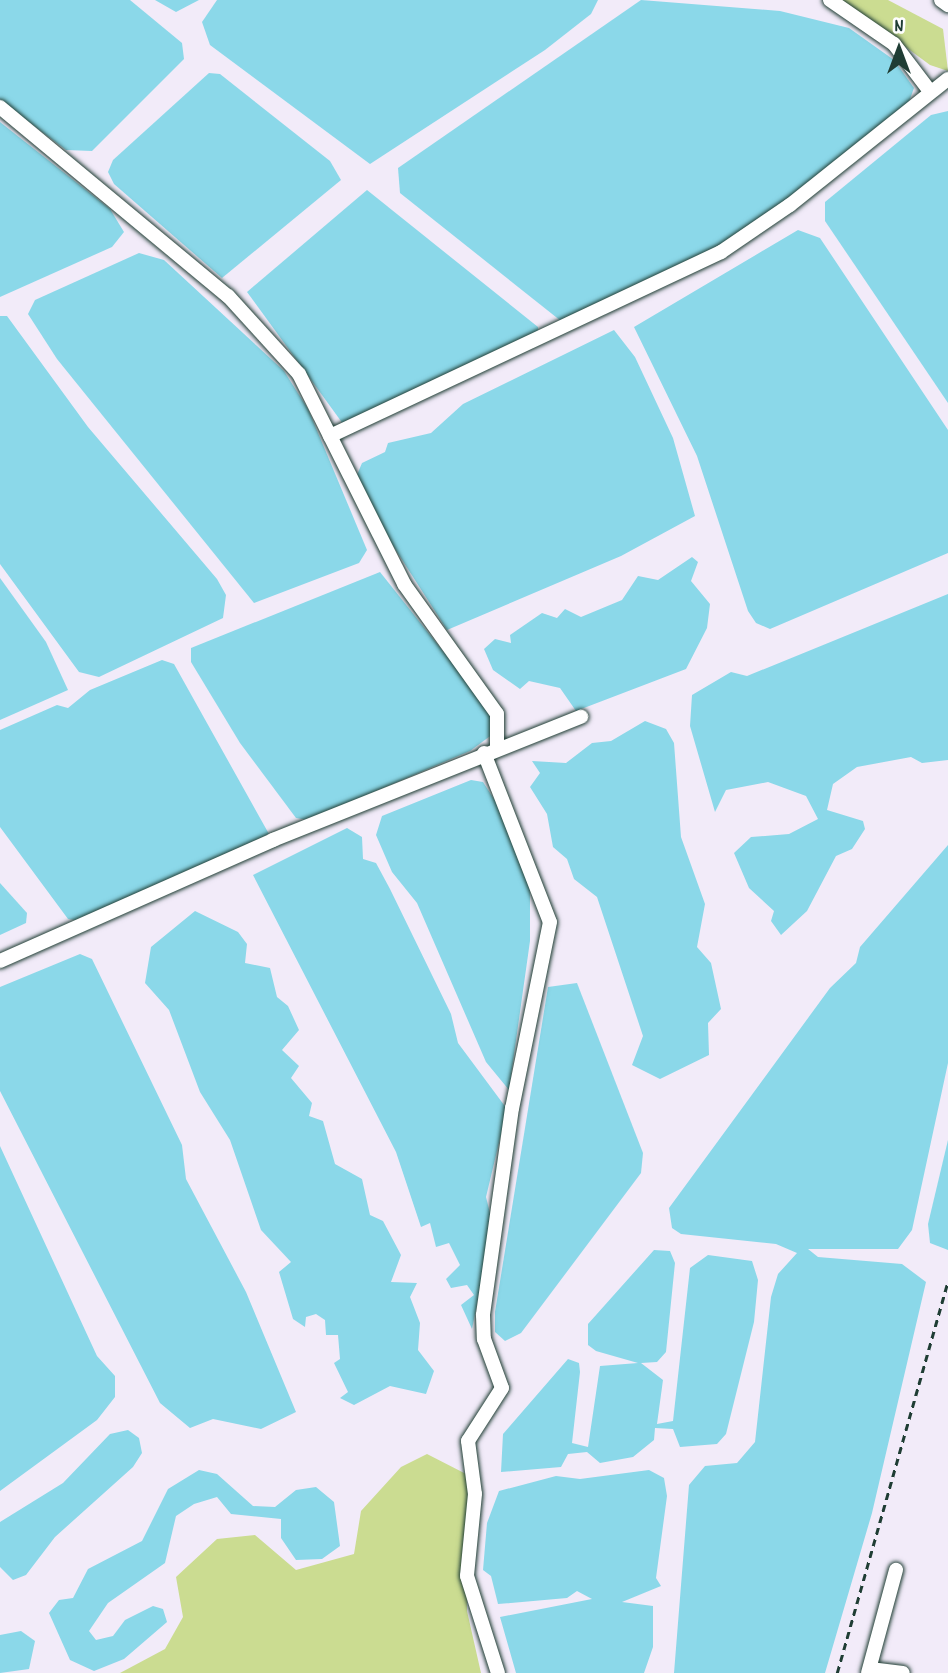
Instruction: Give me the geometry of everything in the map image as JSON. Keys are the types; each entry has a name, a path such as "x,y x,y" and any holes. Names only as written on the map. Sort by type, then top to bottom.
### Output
{"street":[{"path":"830,0 894,44 929,90"},
{"path":"941,0 948,5"},
{"path":"330,436 721,252 790,205 929,90 948,79"},
{"path":"0,107 228,296 299,374 404,584 497,714 490,750 550,922 512,1108 483,1315 484,1339 502,1388 468,1441 475,1494 467,1576 498,1673"},
{"path":"0,961 490,750 581,717"},
{"path":"896,1570 869,1671 903,1673"}],"path":[{"path":"837,1673 948,1281"}],"green space":[{"path":"842,0 888,0 943,29 948,71 930,65"},
{"path":"427,1454 468,1475 467,1611 481,1673 120,1673 165,1649 183,1617 176,1577 217,1539 255,1535 296,1570 354,1554 361,1511 401,1467"}],"water":[{"path":"0,0 130,0 182,43 184,59 92,151 66,150 0,100"},
{"path":"155,0 199,0 176,12"},
{"path":"217,0 598,0 591,14 545,50 370,164 210,45 202,22"},
{"path":"641,0 780,11 849,28 894,60 914,88 907,107 875,136 725,244 566,325 400,193 398,168"},
{"path":"209,73 220,74 330,161 341,180 222,278 114,184 108,172 113,160"},
{"path":"948,111 948,403 825,221 825,202 931,115"},
{"path":"0,122 110,209 124,232 112,247 0,297"},
{"path":"367,190 538,327 538,337 346,428 247,292"},
{"path":"798,230 820,238 948,430 948,553 770,629 756,623 748,611 697,456 634,327"},
{"path":"139,253 164,260 284,371 308,409 367,550 359,563 254,603 57,359 28,314 35,300"},
{"path":"0,316 7,316 88,427 217,579 226,595 223,618 99,677 79,672 0,564"},
{"path":"614,330 635,357 673,438 695,516 621,556 447,630 390,541 357,475 362,463 385,452 388,443 431,433 463,404"},
{"path":"692,557 698,562 691,581 710,604 707,628 686,669 576,711 560,688 529,681 520,689 493,670 484,649 495,639 511,643 510,635 542,613 557,618 565,609 581,617 622,600 638,576 658,580"},
{"path":"380,572 492,713 497,731 470,751 308,820 296,818 240,743 191,662 191,648"},
{"path":"0,578 46,642 68,690 0,720"},
{"path":"948,594 948,760 922,763 911,757 857,767 833,784 827,810 863,821 865,829 852,849 836,856 807,911 781,935 771,921 774,911 749,888 734,853 751,837 789,834 818,819 806,796 768,782 726,790 715,812 690,726 692,695 731,672 747,676"},
{"path":"162,660 174,664 269,834 81,921 68,919 0,827 0,730 57,705 68,708 90,690"},
{"path":"645,721 666,729 674,743 681,837 705,904 697,947 711,963 721,1009 708,1023 709,1055 660,1079 632,1065 643,1036 597,897 574,879 567,859 553,847 547,814 530,787 540,773 532,761 566,763 592,743 611,741"},
{"path":"471,780 483,782 501,810 530,879 530,941 509,1090 486,1062 417,903 392,872 376,835 382,816"},
{"path":"347,828 362,837 363,859 376,863 390,889 451,1014 458,1043 507,1109 486,1197 493,1225 472,1329 461,1305 474,1295 467,1285 451,1288 446,1279 460,1265 449,1243 436,1247 430,1223 421,1227 396,1152 253,875"},
{"path":"948,845 948,1063 912,1230 898,1249 808,1249 818,1257 902,1264 926,1282 872,1513 825,1673 674,1673 689,1485 705,1466 737,1463 755,1442 771,1297 778,1274 797,1253 776,1244 681,1234 672,1228 669,1208 830,988 856,963 860,947"},
{"path":"0,883 27,913 26,923 0,935"},
{"path":"195,911 238,932 247,944 245,963 270,968 277,997 288,1006 299,1030 282,1050 299,1066 291,1078 312,1103 309,1116 323,1121 335,1164 362,1179 370,1215 383,1221 401,1255 391,1282 417,1283 410,1297 420,1323 418,1350 434,1371 426,1394 390,1386 354,1405 340,1398 348,1392 334,1363 340,1359 338,1335 326,1335 325,1320 316,1314 306,1317 305,1327 293,1319 279,1272 291,1262 261,1230 230,1140 200,1092 169,1010 145,983 151,947"},
{"path":"80,954 92,959 182,1145 186,1179 246,1292 296,1412 261,1429 213,1419 190,1428 160,1403 0,1091 0,987"},
{"path":"577,983 643,1153 641,1173 521,1333 505,1341 495,1332 495,1312 548,987"},
{"path":"948,1140 948,1250 930,1243 928,1224"},
{"path":"0,1146 97,1356 115,1376 115,1397 97,1420 0,1491"},
{"path":"654,1250 670,1251 675,1263 666,1352 657,1362 641,1363 663,1380 657,1424 673,1421 690,1268 708,1255 752,1261 758,1280 754,1322 726,1434 717,1444 680,1447 673,1429 655,1428 654,1440 633,1457 600,1463 587,1452 568,1454 561,1467 501,1472 503,1434 568,1359 579,1363 580,1372 572,1443 588,1447 600,1366 638,1363 596,1351 588,1345 588,1324"},
{"path":"128,1430 139,1438 142,1453 133,1467 55,1537 26,1575 13,1580 0,1567 0,1522 63,1483 110,1434"},
{"path":"199,1470 217,1474 253,1506 275,1507 296,1490 316,1487 334,1502 340,1546 322,1559 296,1560 281,1538 281,1519 231,1514 217,1497 194,1504 176,1516 165,1563 108,1603 89,1631 96,1640 113,1636 125,1620 153,1606 163,1609 167,1622 124,1659 94,1671 70,1660 49,1613 59,1600 73,1598 88,1569 142,1541 168,1489"},
{"path":"649,1470 664,1478 667,1496 656,1578 661,1586 622,1602 653,1606 653,1647 644,1673 516,1673 500,1617 592,1599 577,1591 567,1598 498,1604 491,1576 483,1570 487,1523 499,1491 556,1476 580,1479"},
{"path":"21,1631 35,1641 29,1669 0,1673 0,1635"}]}
